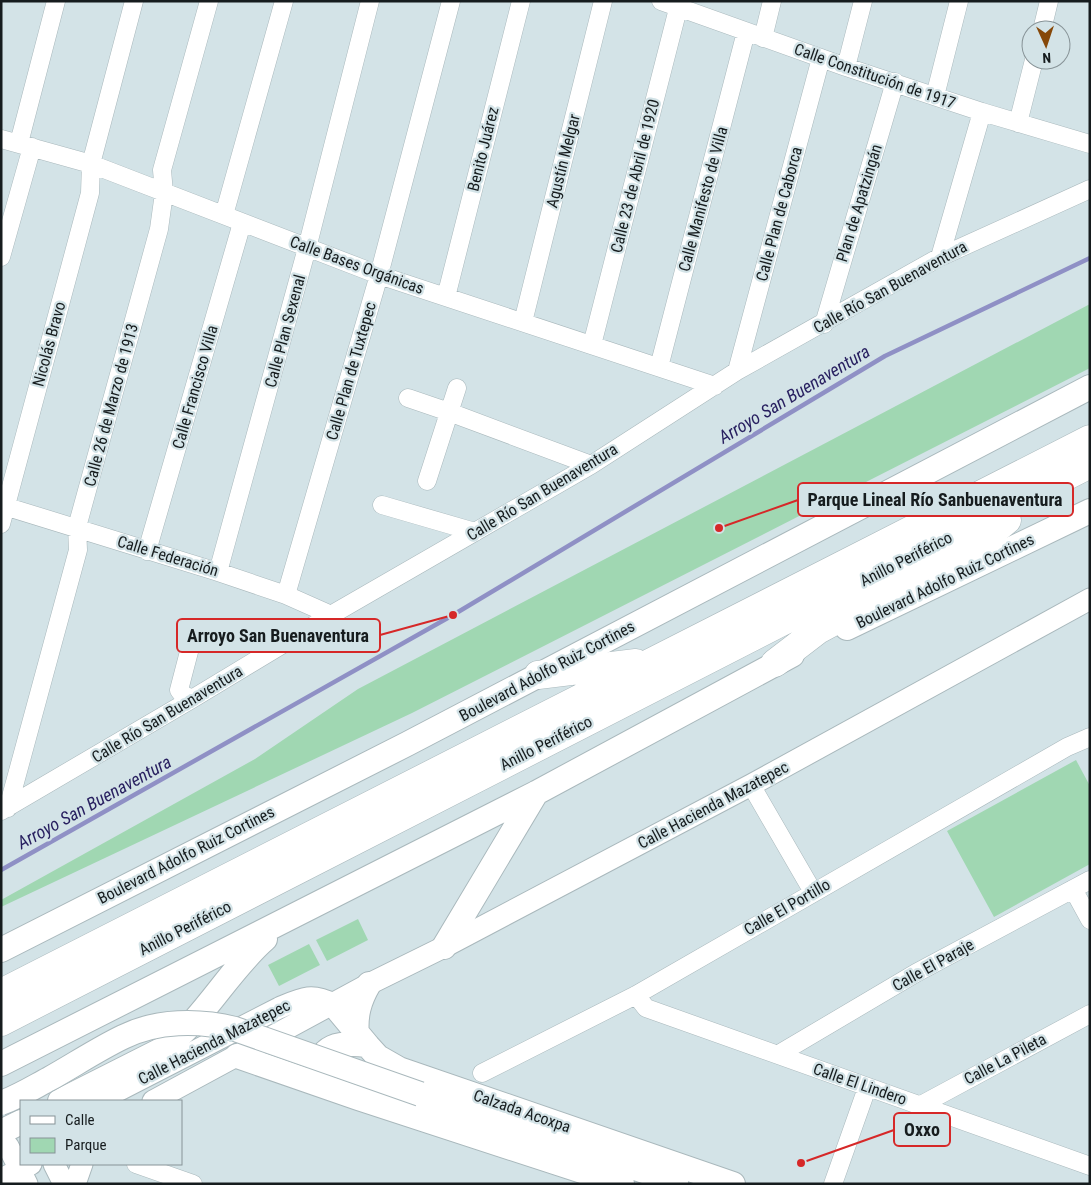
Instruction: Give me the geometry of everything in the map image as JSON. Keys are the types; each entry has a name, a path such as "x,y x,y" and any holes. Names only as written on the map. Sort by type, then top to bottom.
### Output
{"highway":[{"name":"Anillo Periférico","path":"1,993 1090,439"},
{"name":"Anillo Periférico","path":"1,1022 1090,464"},
{"path":"774,663 818,630 979,543 1049,485"},
{"path":"538,675 655,660"}],"main road":[{"name":"Boulevard Adolfo Ruiz Cortines","path":"3,949 407,744 1090,387"},
{"name":"Boulevard Adolfo Ruiz Cortines","path":"1,1064 536,793 774,663 1090,511"},
{"path":"444,947 536,793"},
{"path":"78,1098 174,1041 192,1024 248,955 263,940 308,910"},
{"path":"358,1098 350,1088 348,1081 351,1068 366,1056 368,1046 356,1025 359,1005 369,984"},
{"name":"Calzada Acoxpa","path":"333,1004 368,1046 399,1069 733,1184"},
{"path":"1,1103 21,1094 124,1036 156,1026 188,1023 218,1024 682,1184"},
{"path":"324,1086 319,1068 321,1057 328,1049 338,1044 351,1043 368,1046"},
{"path":"237,1056 610,1182"},
{"path":"8,1142 20,1124"}],"street":[{"path":"1,257 56,1"},
{"name":"Nicolás Bravo","path":"1,524 3,506 90,193 91,164 134,1"},
{"name":"Calle 26 de Marzo de 1913","path":"5,810 78,550 77,527 159,229 164,194 162,170 209,1"},
{"path":"224,215 284,1"},
{"name":"Calle Plan Sexenal","path":"218,572 307,248 370,1"},
{"name":"Calle Plan de Tuxtepec","path":"286,595 379,275 451,1"},
{"name":"Benito Juárez","path":"446,297 522,1"},
{"name":"Agustín Melgar","path":"523,322 603,1"},
{"name":"Calle Manifesto de Villa","path":"659,367 755,35 772,1"},
{"path":"846,67 862,1"},
{"path":"935,96 959,1"},
{"path":"1044,20 1049,1"},
{"name":"Calle Constitución de 1917","path":"673,3 755,35 846,67 982,112 1090,144"},
{"name":"Calle 23 de Abril de 1920","path":"592,345 673,3"},
{"name":"Calle Plan de Caborca","path":"737,371 821,58"},
{"path":"1018,122 1031,70"},
{"name":"Plan de Apatzingán","path":"824,324 895,82"},
{"path":"940,257 982,112"},
{"name":"Calle Bases Orgánicas","path":"1,138 91,164 164,194 224,215 379,275 715,386"},
{"name":"Calle Río San Buenaventura","path":"5,810 331,615 591,465 737,371 824,324 940,257 1090,189"},
{"name":"Calle Francisco Villa","path":"147,551 242,223"},
{"path":"427,481 457,388"},
{"path":"408,398 591,465"},
{"name":"Calle Federación","path":"3,506 77,527 147,551 218,572 286,595 331,615"},
{"path":"382,506 475,532"},
{"name":"Calle Hacienda Mazatepec","path":"155,1100 369,984 444,947 751,785 1090,600"},
{"path":"191,644 179,690 182,694 192,699"},
{"name":"Calle El Portillo","path":"482,1073 636,994 1067,747 1090,737"},
{"path":"751,785 813,892"},
{"name":"Calle El Paraje","path":"779,1054 916,972 1090,880"},
{"path":"1074,889 1090,920"},
{"name":"Calle El Lindero","path":"636,994 646,1008 1090,1166"},
{"name":"Calle Hacienda Mazatepec","path":"78,1098 300,999 318,997 333,1004"},
{"name":"Calle La Pileta","path":"921,1105 1090,1014"},
{"path":"833,1184 867,1088"},
{"path":"8,1142 20,1174"},
{"path":"54,1165 64,1184"},
{"path":"76,1184 82,1165"},
{"path":"139,1165 194,1184"}],"green space":[{"path":"1090,304 1090,368 412,713 1,907 1,900 255,759 358,689"},
{"path":"1076,760 1090,786 1090,864 994,917 947,831"},
{"path":"358,919 368,940 327,961 316,940"},
{"path":"309,944 320,965 279,986 268,965"}],"waterway":[{"name":"Arroyo San Buenaventura","path":"1,870 453,615 885,356 1090,258"}],"place":[{"name":"Parque Lineal Río Sanbuenaventura","path":"719,528"},
{"name":"Arroyo San Buenaventura","path":"453,615"},
{"name":"Oxxo","path":"801,1163"}]}
